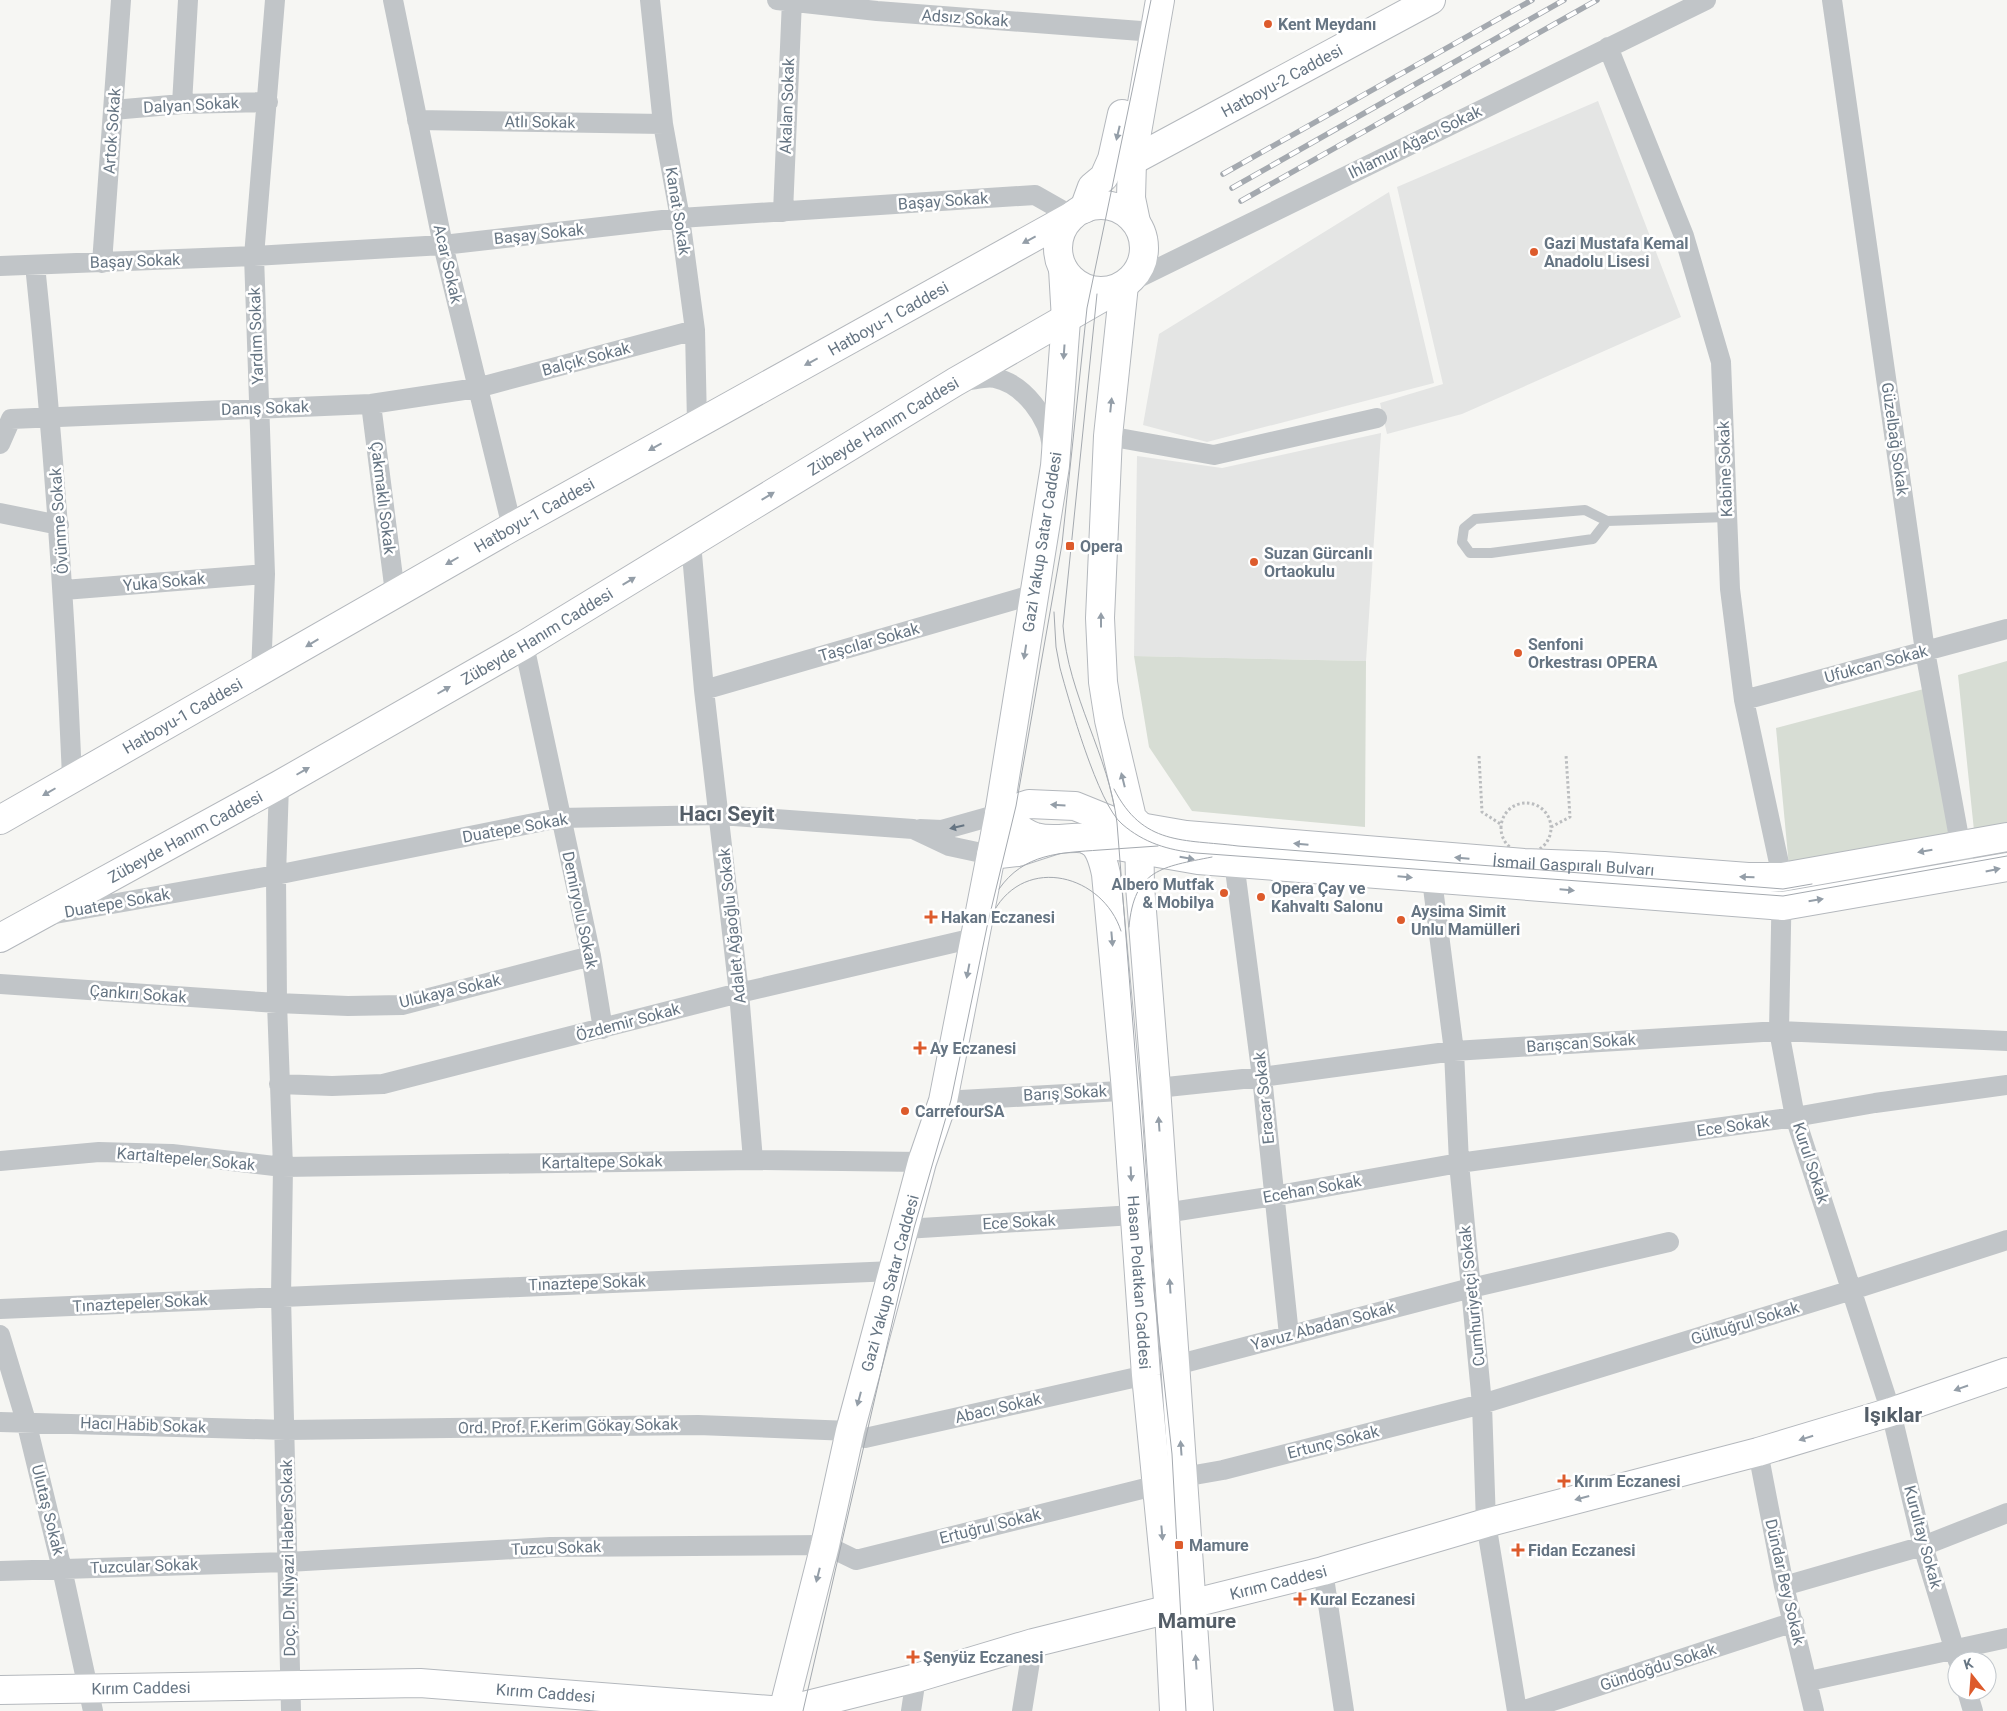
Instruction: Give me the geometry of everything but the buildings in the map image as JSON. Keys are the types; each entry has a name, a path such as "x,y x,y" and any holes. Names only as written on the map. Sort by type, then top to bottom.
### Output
{"main road":[{"path":"1147,0 1147,31 1132,161 1131,198 1136,222 1143,235 1145,249 1139,269 1124,285 1111,291 1090,290 1071,280 1063,269 1058,255 1058,241 1063,228 1078,212 1092,187 1104,177 1112,159 1147,31 1160,0"},
{"name":"Hatboyu-2 Caddesi","path":"1132,161 1431,0"},
{"path":"1078,212 1098,205 1112,206 1125,212 1136,222"},
{"name":"Hatboyu-1 Caddesi","path":"0,820 261,673 395,593 512,527 697,423 845,344 1078,212"},
{"name":"Gazi Yakup Satar Caddesi","path":"783,1711 825,1545 850,1432 922,1162 943,1101 999,814 1055,466 1066,320 1063,269"},
{"path":"1124,285 1108,436 1100,618 1103,682 1109,720 1132,818 1140,838 1140,886 1176,1365 1171,1481 1180,1607 1199,1711"},
{"name":"Zübeyde Hanım Caddesi","path":"0,938 279,785 524,645 955,382 1124,285"},
{"path":"999,814 1029,804 1075,806 1117,823 1140,838 1198,860 1432,880 1783,906 1966,876 2007,867"},
{"path":"999,814 1029,835 1058,838"},
{"name":"İsmail Gaspıralı Bulvarı","path":"1140,838 1186,835 1514,862 1604,866 1748,877 1782,877 2007,837"},
{"path":"991,854 1018,852 1069,836 1095,848 1140,838"},
{"name":"Hasan Polatkan Caddesi","path":"1095,848 1109,906 1126,1090 1146,1375 1171,1481"},
{"name":"Kırım Caddesi","path":"0,1690 92,1703 291,1698 420,1683 783,1711 916,1678 1033,1643 1323,1571 1486,1523 1758,1452 1890,1412 2007,1372"},
{"path":"1174,1711 1180,1607"}],"street":[{"name":"Artok Sokak","path":"102,263 121,0"},
{"path":"182,104 188,0"},
{"name":"Yardım Sokak","path":"261,673 265,574 254,256 275,0"},
{"name":"Acar Sokak","path":"393,0 443,245 512,527"},
{"name":"Kanat Sokak","path":"650,0 663,124 680,218 695,330 697,423"},
{"name":"Adsız Sokak","path":"787,0 877,11 1147,31"},
{"name":"Akalan Sokak","path":"782,212 787,0"},
{"name":"Ihlamur Ağacı Sokak","path":"1124,285 1706,0"},
{"name":"Güzelbağ Sokak","path":"1832,0 1925,650 1966,876"},
{"name":"Kabine Sokak","path":"1608,47 1684,236 1721,362 1730,589 1744,700 1782,877 1783,906"},
{"name":"Dalyan Sokak","path":"113,110 182,104 268,102"},
{"name":"Atlı Sokak","path":"417,120 663,124"},
{"name":"Başay Sokak","path":"0,266 254,256 443,245 680,218 1035,195 1078,212"},
{"name":"Övünme Sokak","path":"36,265 51,417 64,590 72,778"},
{"name":"Balçık Sokak","path":"478,388 695,330"},
{"path":"955,382 993,377 1011,383 1028,398 1043,418 1052,440 1055,466"},
{"name":"Danış Sokak","path":"0,444 11,419 371,404 478,388"},
{"name":"Çakmaklı Sokak","path":"371,404 395,593"},
{"path":"1108,436 1214,455 1377,418"},
{"path":"0,513 59,525"},
{"name":"Adalet Ağaoğlu Sokak","path":"691,543 704,690 720,815 739,993 753,1160"},
{"name":"Yuka Sokak","path":"64,590 265,574"},
{"name":"Taşcılar Sokak","path":"704,690 1035,594"},
{"name":"Ufukcan Sokak","path":"1744,700 2007,629"},
{"name":"Demiryolu Sokak","path":"524,645 559,818 591,956 602,1029"},
{"name":"Doç. Dr. Niyazi Haber Sokak","path":"279,785 276,875 277,1003 283,1167 281,1296 286,1430 291,1698"},
{"path":"913,829 942,830 999,814"},
{"name":"Duatepe Sokak","path":"41,916 276,875 559,818 720,815 913,829 949,846 991,854"},
{"name":"Eracar Sokak","path":"1234,862 1262,1077 1289,1335"},
{"name":"Cumhuriyetçi Sokak","path":"1432,880 1454,1051 1459,1163 1482,1404 1486,1523 1516,1711"},
{"name":"Kurul Sokak","path":"1783,906 1779,1031 1795,1117 1890,1412"},
{"name":"Özdemir Sokak","path":"279,1084 332,1086 383,1084 739,993 974,938"},
{"name":"Ulukaya Sokak","path":"277,1003 348,1006 402,1005 591,956"},
{"name":"Çankırı Sokak","path":"0,984 277,1003"},
{"name":"Barışcan Sokak","path":"1156,1087 1262,1077 1454,1051 1779,1031 2007,1041"},
{"name":"Ece Sokak","path":"1459,1163 1795,1117 1876,1103 2007,1085"},
{"name":"Barış Sokak","path":"943,1101 1156,1087"},
{"name":"Kartaltepeler Sokak","path":"0,1161 99,1152 172,1154 283,1167"},
{"name":"Kartaltepe Sokak","path":"283,1167 753,1160 922,1162"},
{"name":"Ecehan Sokak","path":"1165,1213 1274,1196 1459,1163"},
{"name":"Ece Sokak","path":"905,1229 1134,1215"},
{"name":"Gültuğrul Sokak","path":"1482,1404 1852,1290 2007,1240"},
{"name":"Yavuz Abadan Sokak","path":"1176,1365 1471,1288 1669,1242"},
{"name":"Tınaztepe Sokak","path":"281,1296 894,1271"},
{"name":"Tınaztepeler Sokak","path":"0,1310 281,1296"},
{"name":"Ulutaş Sokak","path":"0,1335 26,1421 92,1703"},
{"name":"Abacı Sokak","path":"850,1432 865,1438 1146,1375"},
{"name":"Ertunç Sokak","path":"1171,1481 1482,1404"},
{"name":"Kurultay Sokak","path":"1890,1412 1923,1546 1956,1651"},
{"name":"Hacı Habib Sokak","path":"0,1422 26,1421 286,1430"},
{"name":"Ord. Prof. F.Kerim Gökay Sokak","path":"286,1430 698,1425 850,1432"},
{"name":"Dündar Bey Sokak","path":"1758,1452 1784,1586 1809,1681 1814,1711"},
{"name":"Ertuğrul Sokak","path":"825,1545 856,1560 1171,1481"},
{"path":"1784,1586 1923,1546 2007,1513"},
{"name":"Tuzcu Sokak","path":"288,1562 550,1547 825,1545"},
{"name":"Tuzcular Sokak","path":"0,1571 288,1562"},
{"path":"1323,1571 1344,1711"},
{"name":"Gündoğdu Sokak","path":"1522,1711 1794,1622"},
{"path":"1969,1651 2007,1638"},
{"path":"1022,1711 1033,1643"},
{"path":"1809,1681 1947,1657"},
{"path":"911,1711 916,1678"}],"lane":[{"path":"1608,521 1593,539 1491,553 1470,553 1462,542 1464,528 1475,519 1524,513 1585,510 1608,521 1727,517"}],"path":[{"path":"1551,827 1570,817 1566,755"},
{"path":"1479,756 1482,812 1502,825"},
{"path":"1523,804 1532,804 1545,812 1551,827 1546,843 1533,852 1525,853 1510,847 1504,841 1502,825 1509,810 1523,804"}],"shaded area":[{"name":"Gazi Mustafa Kemal Anadolu Lisesi","path":"1598,101 1681,317 1462,414 1387,434 1380,403 1443,384 1397,187"},
{"path":"1389,192 1434,383 1207,442 1143,425 1159,334"},
{"name":"Suzan Gürcanlı Ortaokulu","path":"1381,433 1366,661 1134,656 1137,456 1222,468"},
{"path":"1134,656 1366,661 1365,827 1192,811 1149,747"},
{"path":"2007,661 2007,843 1976,850 1958,675"},
{"path":"1935,686 1955,851 1790,877 1776,728"}],"tram line":[{"path":"803,1711 914,1228 951,1100 988,922 1016,806 1062,544 1087,308 1151,0"},
{"path":"1097,294 1063,626 1066,652 1072,677 1106,773 1117,823 1154,1291 1172,1454 1186,1711"},
{"path":"1054,612 1056,647 1060,668 1085,751 1103,796 1113,813 1130,831 1166,848 1196,853 1783,896 2007,856"},
{"path":"1114,789 1125,808 1138,821 1151,830 1182,840 1783,889 1812,884"},
{"path":"999,889 1020,868 1044,857 1071,852 1158,846"},
{"path":"1129,927 1132,908 1137,893 1144,882 1165,868 1212,857"},
{"path":"994,911 1008,893 1025,882 1044,878 1063,879 1081,885 1098,896 1112,912 1121,931"}],"railway":[{"path":"1223,174 1532,0"},
{"path":"1232,188 1564,0"},
{"path":"1241,201 1597,0"}],"place":[{"name":"Kent Meydanı","path":"1268,24"},
{"name":"Gazi Mustafa Kemal Anadolu Lisesi","path":"1534,252"},
{"name":"Opera","path":"1070,546"},
{"name":"Suzan Gürcanlı Ortaokulu","path":"1254,562"},
{"name":"Senfoni Orkestrası OPERA","path":"1518,653"},
{"name":"Albero Mutfak & Mobilya","path":"1224,893"},
{"name":"Opera Çay ve Kahvaltı Salonu","path":"1261,897"},
{"name":"Hakan Eczanesi","path":"931,917"},
{"name":"Aysima Simit Unlu Mamülleri","path":"1401,920"},
{"name":"Ay Eczanesi","path":"920,1048"},
{"name":"CarrefourSA","path":"905,1111"},
{"name":"Kırım Eczanesi","path":"1564,1481"},
{"name":"Mamure","path":"1179,1545"},
{"name":"Fidan Eczanesi","path":"1518,1550"},
{"name":"Kural Eczanesi","path":"1300,1599"},
{"name":"Şenyüz Eczanesi","path":"913,1657"}],"district":[{"name":"Hacı Seyit","path":"727,814"},
{"name":"Işıklar","path":"1893,1415"},
{"name":"Mamure","path":"1197,1621"}]}
